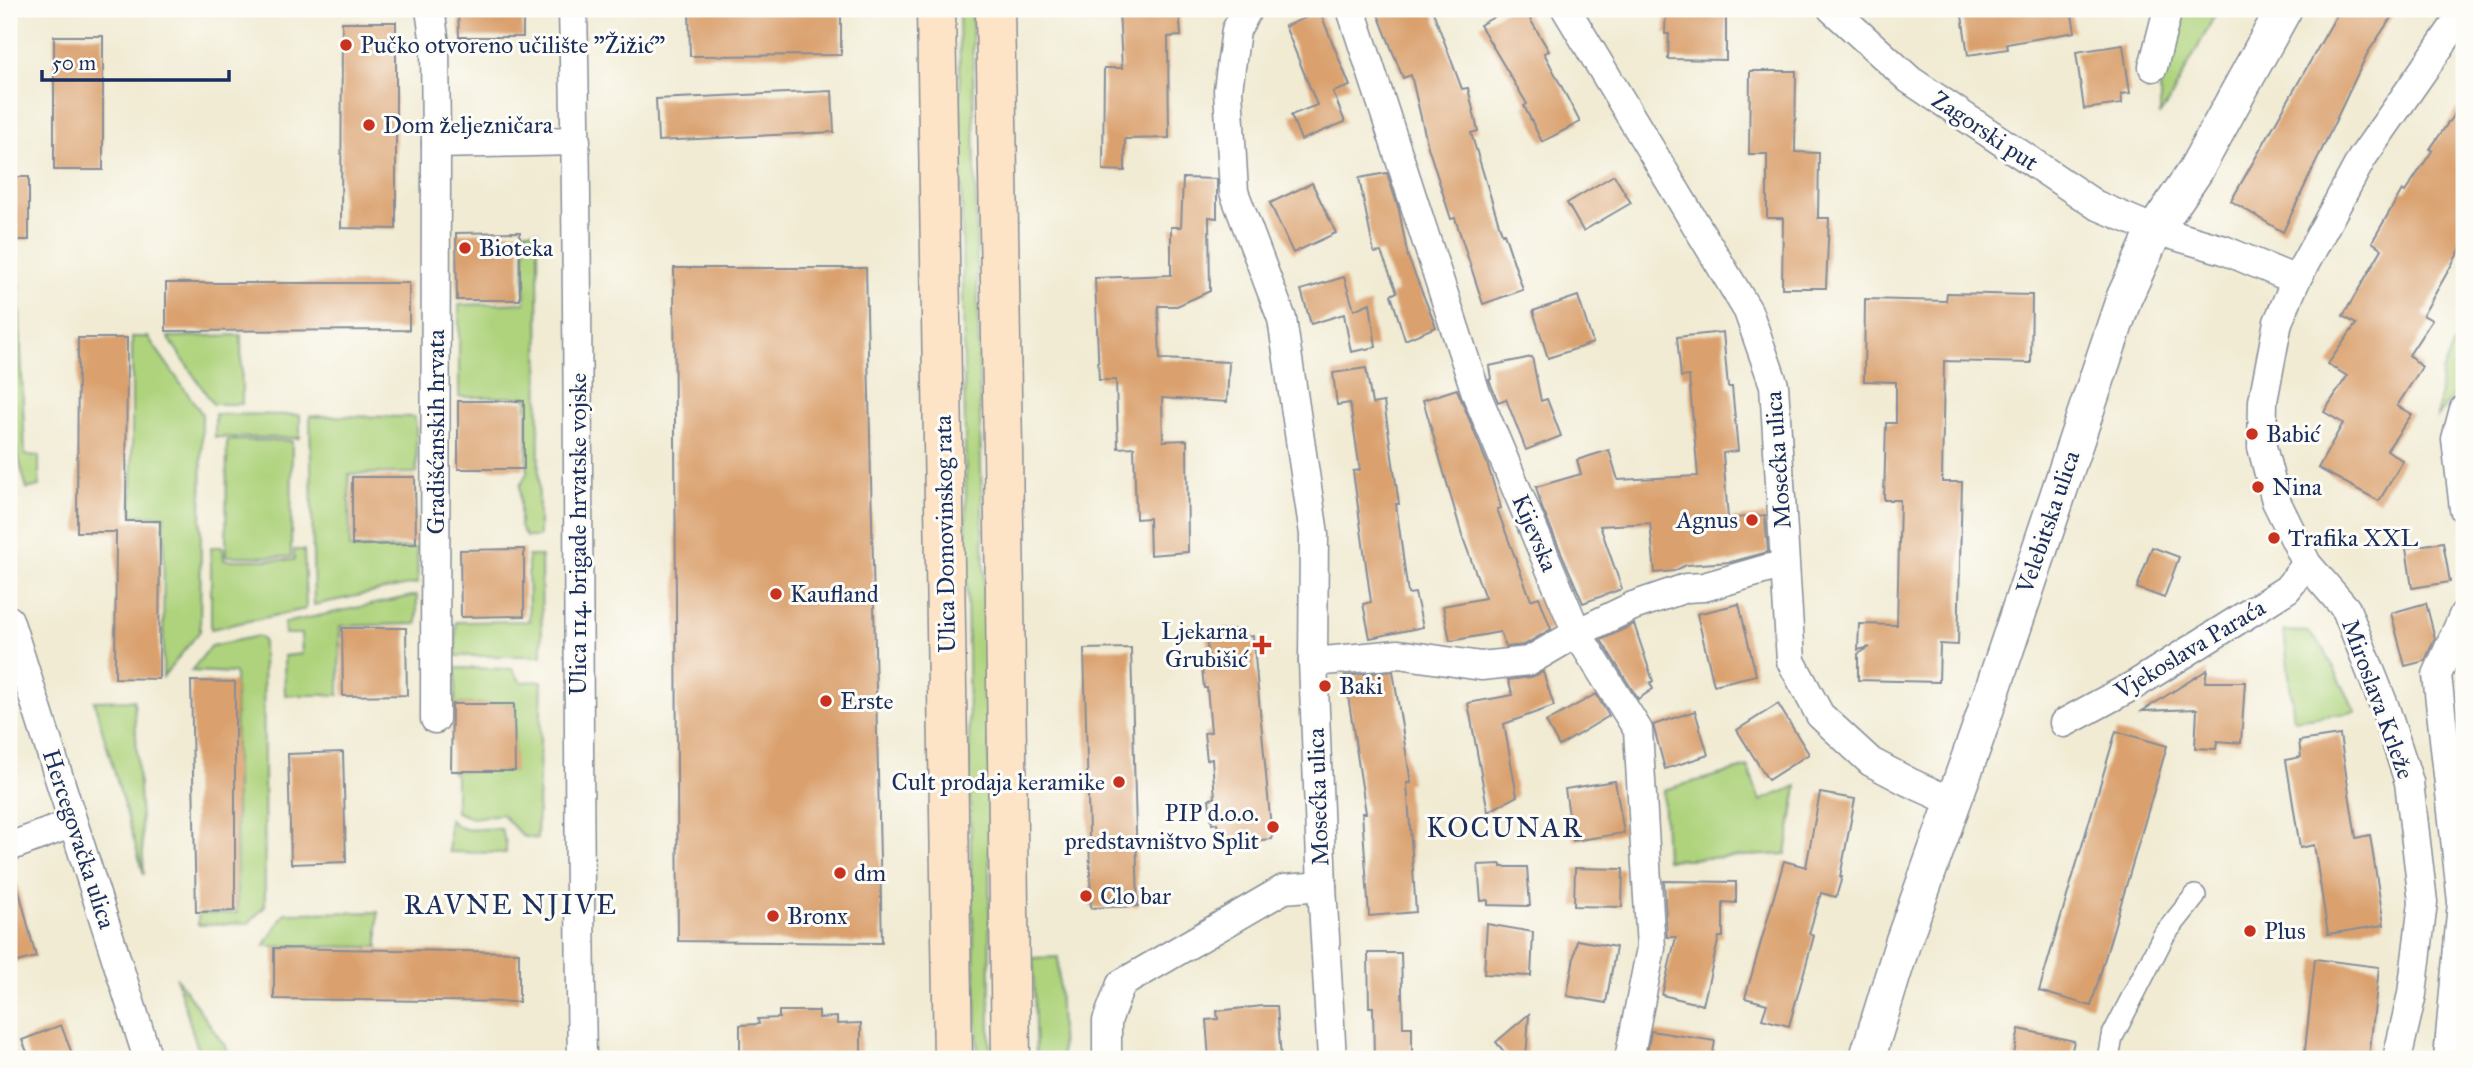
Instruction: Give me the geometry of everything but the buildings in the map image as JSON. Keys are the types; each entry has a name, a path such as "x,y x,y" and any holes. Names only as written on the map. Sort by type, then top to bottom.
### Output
{"main road":[{"name":"Ulica Domovinskog rata","path":"936,9 953,1059"},
{"path":"995,9 1011,1059"}],"street":[{"name":"Gradišćanskih hrvata","path":"430,9 435,44 436,144 435,719"},
{"name":"Ulica 114. brigade hrvatske vojske","path":"573,9 582,1059"},
{"name":"Mosećka ulica","path":"1248,9 1236,30 1228,90 1234,192 1282,319 1314,534 1313,662 1332,1059"},
{"name":"Kijevska","path":"1351,9 1476,393 1577,633 1638,730 1651,948 1629,1059"},
{"name":"Mosećka ulica","path":"1566,9 1748,311 1774,385 1791,661 1820,715 1871,762 1953,802"},
{"name":"Zagorski put","path":"1832,9 1910,80 2022,157 2096,205 2155,230"},
{"path":"2153,67 2168,9"},
{"name":"Velebitska ulica","path":"1867,1059 1903,942 2124,298 2155,230 2195,170 2284,9"},
{"name":"Miroslava Krleže","path":"2397,1059 2412,994 2423,902 2409,782 2385,708 2346,609 2306,564 2276,500 2262,447 2263,401 2278,322 2295,280 2362,159 2464,12"},
{"path":"436,144 576,141"},
{"path":"2155,230 2224,250 2295,280"},
{"path":"2464,409 2456,439 2464,509"},
{"name":"Vjekoslava Paraća","path":"2064,723 2147,677 2287,589 2306,564"},
{"path":"1313,662 1399,654 1480,666 1529,661 1577,633 1633,606 1686,588 1704,587 1770,568"},
{"path":"2449,1051 2462,902 2437,675 2464,614"},
{"name":"Hercegovačka ulica","path":"9,620 148,1059"},
{"path":"9,847 74,823"},
{"name":"Mosećka ulica","path":"1107,1059 1107,1021 1121,984 1284,889 1322,886"},
{"path":"2108,1059 2112,1037 2164,935 2195,896"}],"green space":[{"path":"959,9 972,9 989,729 990,1059 978,1059 971,869"},
{"path":"2174,9 2218,9 2160,114 2160,69"},
{"path":"524,231 538,231 539,537 526,537 520,527 520,486 527,473 527,397 459,397 459,305 525,303"},
{"path":"9,275 18,275 25,455 39,456 39,486 27,489 9,423"},
{"path":"2464,323 2464,379 2438,417 2441,373"},
{"path":"241,335 242,404 213,404 168,337"},
{"path":"132,337 148,337 202,414 200,631 163,677 164,516 132,515"},
{"path":"215,414 300,415 300,438 215,437"},
{"path":"310,416 414,417 417,473 349,474 350,548 417,548 418,583 314,605"},
{"path":"227,440 292,441 291,557 226,556"},
{"path":"211,547 223,547 224,560 294,560 294,550 304,550 306,609 211,629"},
{"path":"528,556 541,556 542,656 456,656 456,622 529,621"},
{"path":"417,595 417,624 340,626 339,695 285,695 284,656 302,654 301,634 285,634 284,623"},
{"path":"2284,631 2308,632 2324,649 2356,712 2294,720"},
{"path":"258,636 263,640 265,906 249,923 198,925 198,914 237,913 235,673 191,671 211,646"},
{"path":"456,668 512,669 521,682 542,681 537,839 522,836 502,814 472,818 456,812 456,776 451,771 514,771 514,704 450,704 455,701"},
{"path":"134,700 144,875 94,701"},
{"path":"1748,767 1760,801 1797,786 1786,854 1666,860 1663,790"},
{"path":"449,819 461,828 501,829 506,853 449,852"},
{"path":"378,912 378,947 264,946 285,913"},
{"path":"1058,957 1062,1059 1036,1059 1033,958"},
{"path":"176,977 234,1059 201,1059"}],"place":[{"name":"Pučko otvoreno učilište \"Žižić\"","path":"346,45"},
{"name":"Dom željezničara","path":"369,125"},
{"name":"Bioteka","path":"465,248"},
{"name":"Babić","path":"2252,434"},
{"name":"Nina","path":"2258,487"},
{"name":"Agnus","path":"1752,520"},
{"name":"Trafika XXL","path":"2274,538"},
{"name":"Kaufland","path":"776,594"},
{"name":"Ljekarna Grubišić","path":"1262,645"},
{"name":"Baki","path":"1325,686"},
{"name":"Erste","path":"826,701"},
{"name":"Cult prodaja keramike","path":"1119,782"},
{"name":"PIP d.o.o. predstavništvo Split","path":"1273,827"},
{"name":"dm","path":"840,873"},
{"name":"Clo bar","path":"1086,896"},
{"name":"Bronx","path":"773,916"},
{"name":"Plus","path":"2250,931"}],"district":[{"name":"KOCUNAR","path":"1505,827"},
{"name":"RAVNE NJIVE","path":"511,904"}]}
